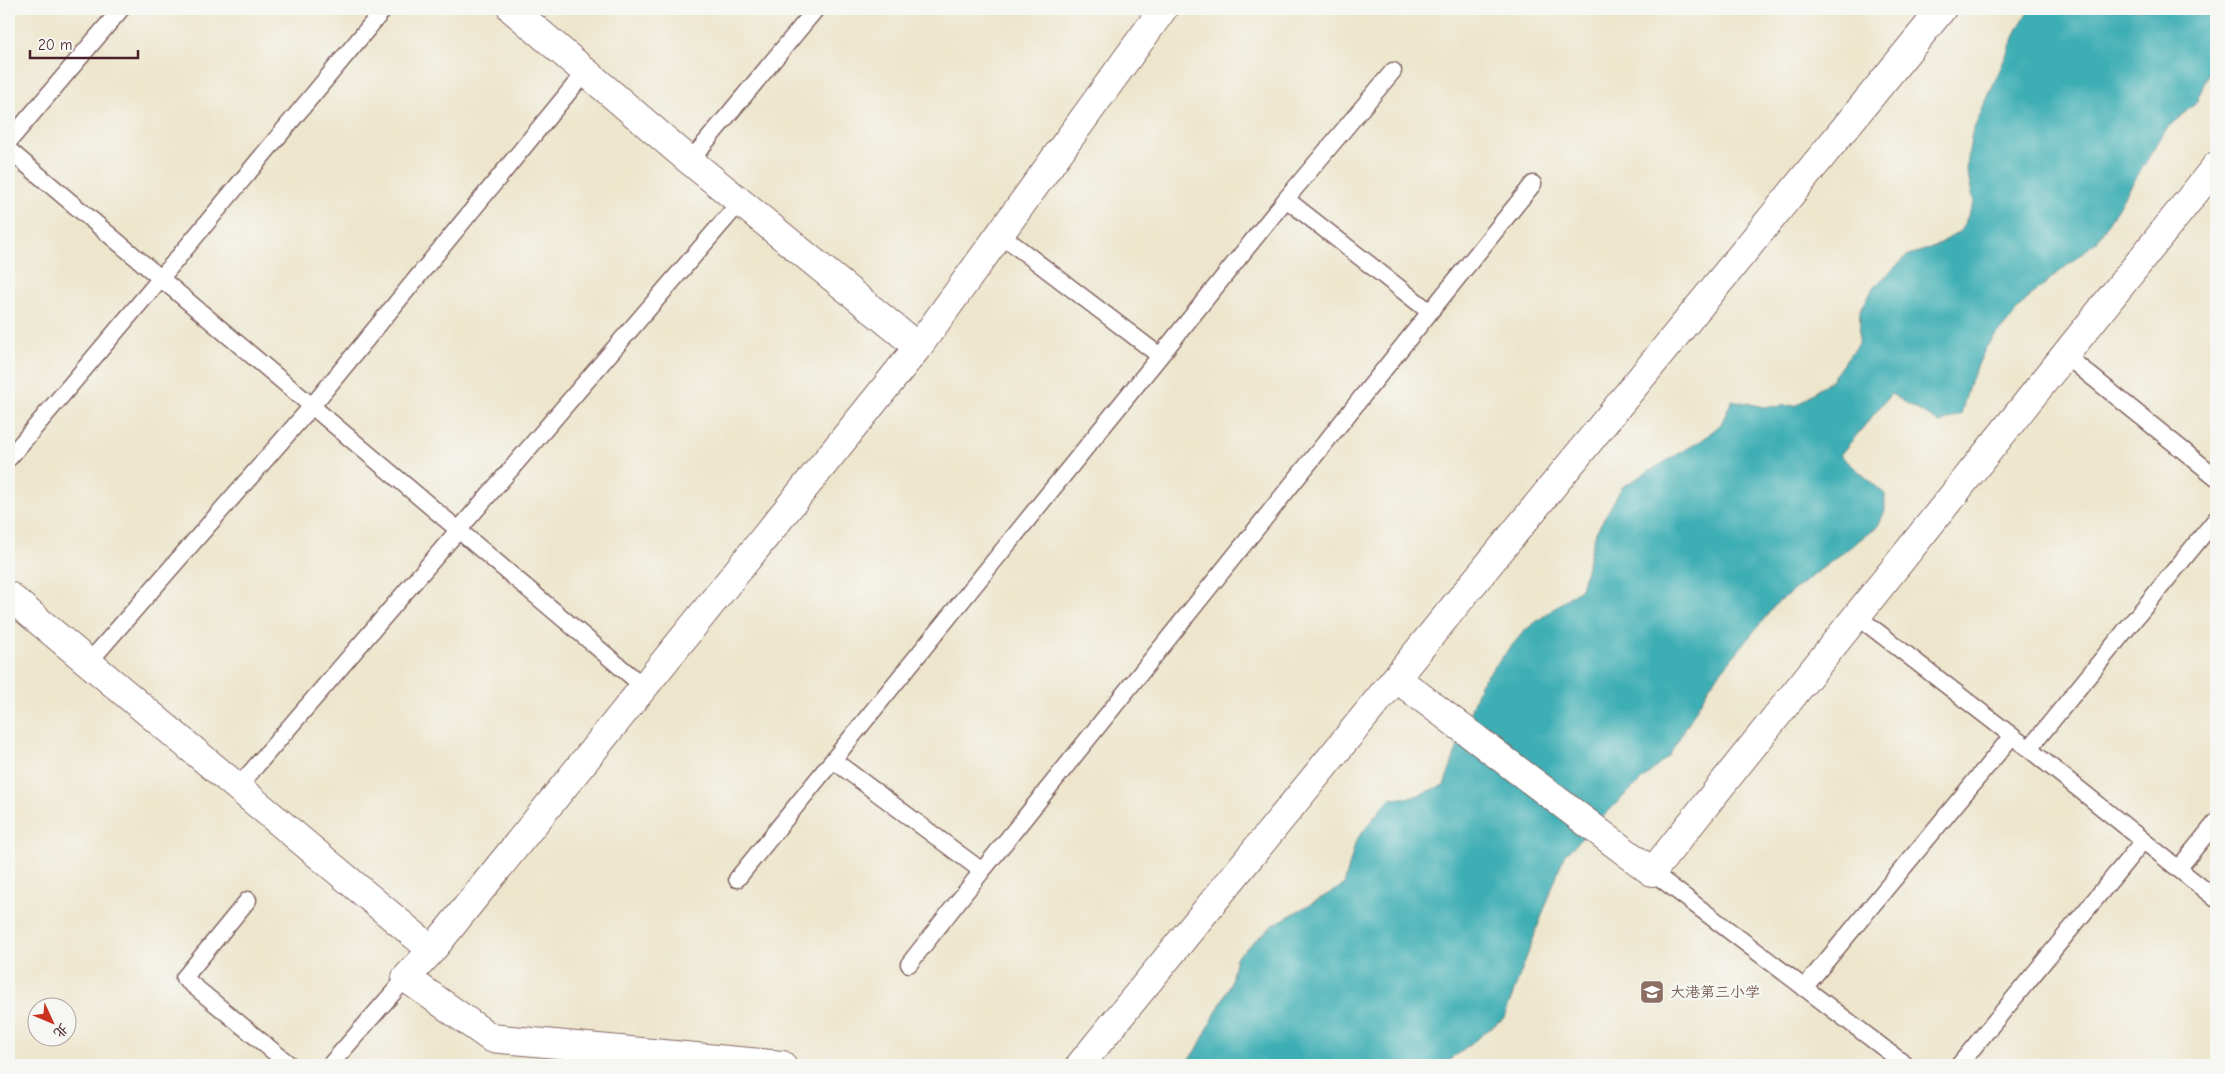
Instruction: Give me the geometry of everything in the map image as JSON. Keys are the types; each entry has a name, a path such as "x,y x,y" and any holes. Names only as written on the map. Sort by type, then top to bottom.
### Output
{"street":[{"path":"782,1065 491,1038 406,978 432,950 918,347 1163,9"},
{"path":"1080,1065 1942,9"},
{"path":"521,12 690,161 918,347"},
{"path":"1396,678 1652,872 2216,166"},
{"path":"9,596 432,950"}],"lane":[{"path":"9,141 121,9"},
{"path":"9,458 384,9"},
{"path":"690,161 816,9"},
{"path":"89,662 312,406 586,71"},
{"path":"737,879 1286,199 1394,71"},
{"path":"9,150 644,687"},
{"path":"909,964 1533,184"},
{"path":"1286,199 1430,312"},
{"path":"238,788 740,202"},
{"path":"1000,234 1160,356"},
{"path":"2065,355 2216,477"},
{"path":"2029,749 2216,519"},
{"path":"1857,616 2029,749 2216,899"},
{"path":"1804,988 2012,736"},
{"path":"833,760 982,871"},
{"path":"2178,869 2216,822"},
{"path":"1959,1065 2143,841"},
{"path":"1652,872 1906,1065"},
{"path":"248,900 184,978 290,1065"},
{"path":"330,1065 406,978"}],"water":[{"path":"2030,9 2216,9 2216,55 2196,103 2167,128 2097,241 2029,297 1986,347 1969,385 1961,414 1940,423 1891,394 1840,455 1885,494 1885,511 1878,526 1778,602 1711,684 1669,756 1625,795 1564,856 1504,1018 1443,1065 1183,1065 1196,1051 1230,985 1236,957 1273,925 1344,885 1356,840 1389,799 1413,797 1444,785 1480,684 1524,631 1581,588 1596,532 1622,487 1702,440 1721,424 1732,400 1765,407 1797,405 1831,380 1859,342 1860,311 1874,287 1908,255 1932,248 1961,231 1974,202 1966,168 1972,133 2019,26"}],"place":[{"name":"大港第三小学","path":"1652,992"}]}
